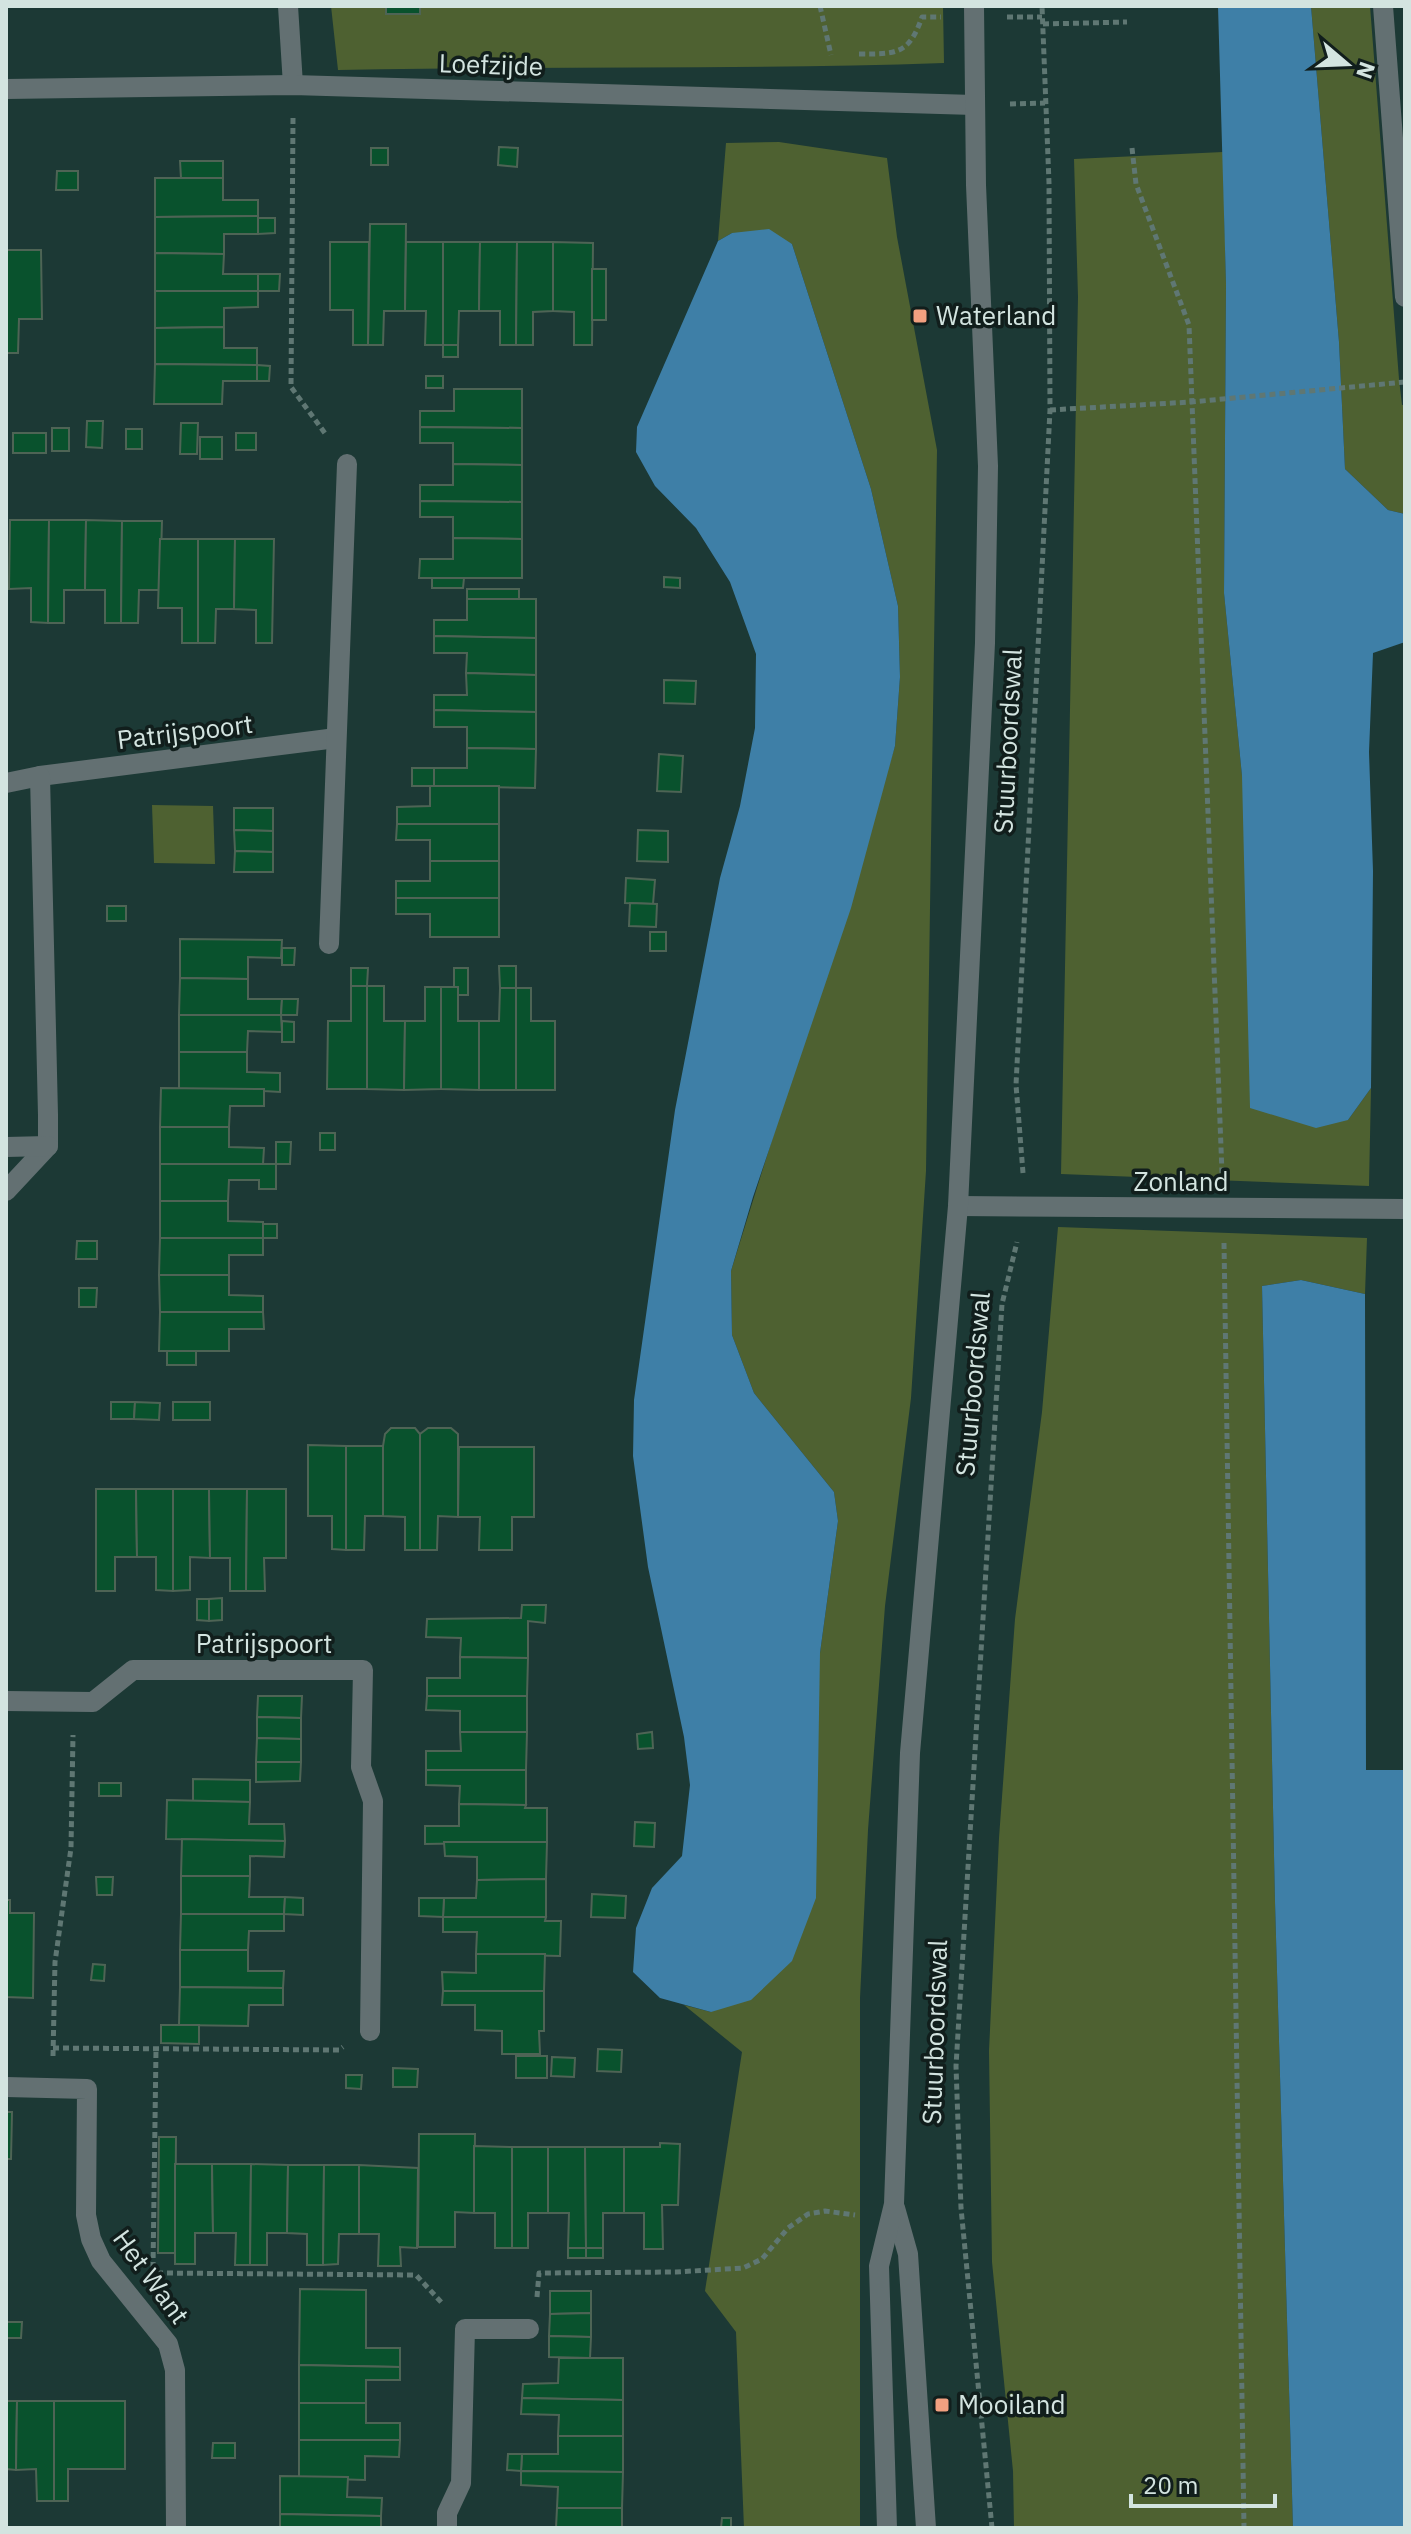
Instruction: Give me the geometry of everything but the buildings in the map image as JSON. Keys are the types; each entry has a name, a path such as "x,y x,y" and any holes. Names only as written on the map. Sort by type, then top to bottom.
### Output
{"street":[{"path":"288,6 293,85"},
{"name":"Stuurboordswal","path":"887,2528 879,2266 894,2204 910,1753 958,1206 985,643 988,466 974,105 974,6"},
{"path":"1383,6 1405,297"},
{"name":"Loefzijde","path":"6,89 293,85 974,105"},
{"path":"329,944 347,464"},
{"name":"Patrijspoort","path":"6,783 336,738"},
{"path":"6,1191 48,1146 40,776"},
{"path":"6,1147 48,1146"},
{"name":"Zonland","path":"958,1206 1405,1209"},
{"name":"Patrijspoort","path":"6,1701 93,1702 133,1670 363,1670 361,1767 373,1801 370,2031"},
{"name":"Het Want","path":"6,2087 87,2089 86,2215 91,2239 101,2261 168,2344 175,2370 176,2528"},
{"name":"Stuurboordswal","path":"894,2204 908,2254 926,2528"},
{"path":"447,2528 447,2513 461,2483 465,2329 529,2329"}],"path":[{"path":"820,6 831,55"},
{"name":"Stuurboordswal","path":"992,2528 961,2208 956,2066 1002,1304 1026,1207 1016,1085 1050,410 1049,183 1042,6"},
{"path":"1043,24 1127,22"},
{"path":"293,85 291,387 347,464"},
{"path":"1132,148 1136,184 1189,325 1223,1208 1244,2528"},
{"path":"1050,410 1191,402 1405,382"},
{"path":"52,2088 55,1962 71,1848 73,1702"},
{"path":"53,2048 339,2050 370,2031"},
{"path":"156,2049 153,2273 416,2275 465,2329"},
{"path":"529,2329 540,2289 539,2273 743,2268 762,2259 788,2228 808,2214 825,2211 864,2214"}],"green space":[{"path":"331,6 943,6 944,63 338,70"},
{"path":"1311,6 1370,6 1399,379 1402,405 1405,405 1405,514 1388,510 1345,469 1339,342"},
{"path":"779,142 887,158 897,237 937,450 926,1171 911,1398 885,1606 868,1830 860,1998 860,2528 744,2528 736,2332 705,2291 742,2052 684,2005 711,2012 820,1653 838,1521 834,1492 754,1393 732,1335 731,1271 895,746 900,677 898,606 871,489 792,244 732,233 718,241 726,143"},
{"path":"1223,152 1226,284 1224,593 1242,776 1348,1120 1371,1088 1369,1186 1061,1174 1078,297 1074,159"},
{"path":"152,805 213,806 215,864 154,863"},
{"path":"1058,1227 1367,1238 1365,1294 1301,1280 1262,1286 1293,2528 1014,2528 1013,2471 992,2262 989,2051 999,1838 1015,1619 1042,1412"}],"water":[{"path":"1218,6 1311,6 1339,342 1345,469 1388,510 1405,514 1405,642 1373,653 1369,752 1373,871 1371,1088 1348,1120 1316,1128 1250,1108 1242,776 1224,593 1226,284"},
{"path":"769,229 792,244 871,489 898,606 900,677 895,746 851,908 731,1271 732,1335 754,1393 834,1492 838,1521 820,1653 816,1898 792,1961 751,2000 711,2012 660,1998 633,1972 636,1928 652,1888 682,1856 690,1785 684,1737 648,1567 633,1456 634,1400 675,1110 720,878 740,806 755,728 756,654 730,582 696,528 655,486 636,452 637,427 718,241 732,233"},
{"path":"1301,1280 1365,1294 1366,1770 1405,1770 1405,2528 1293,2528 1262,1286"}],"place":[{"name":"Waterland","path":"920,316"},
{"name":"Mooiland","path":"942,2405"}]}
